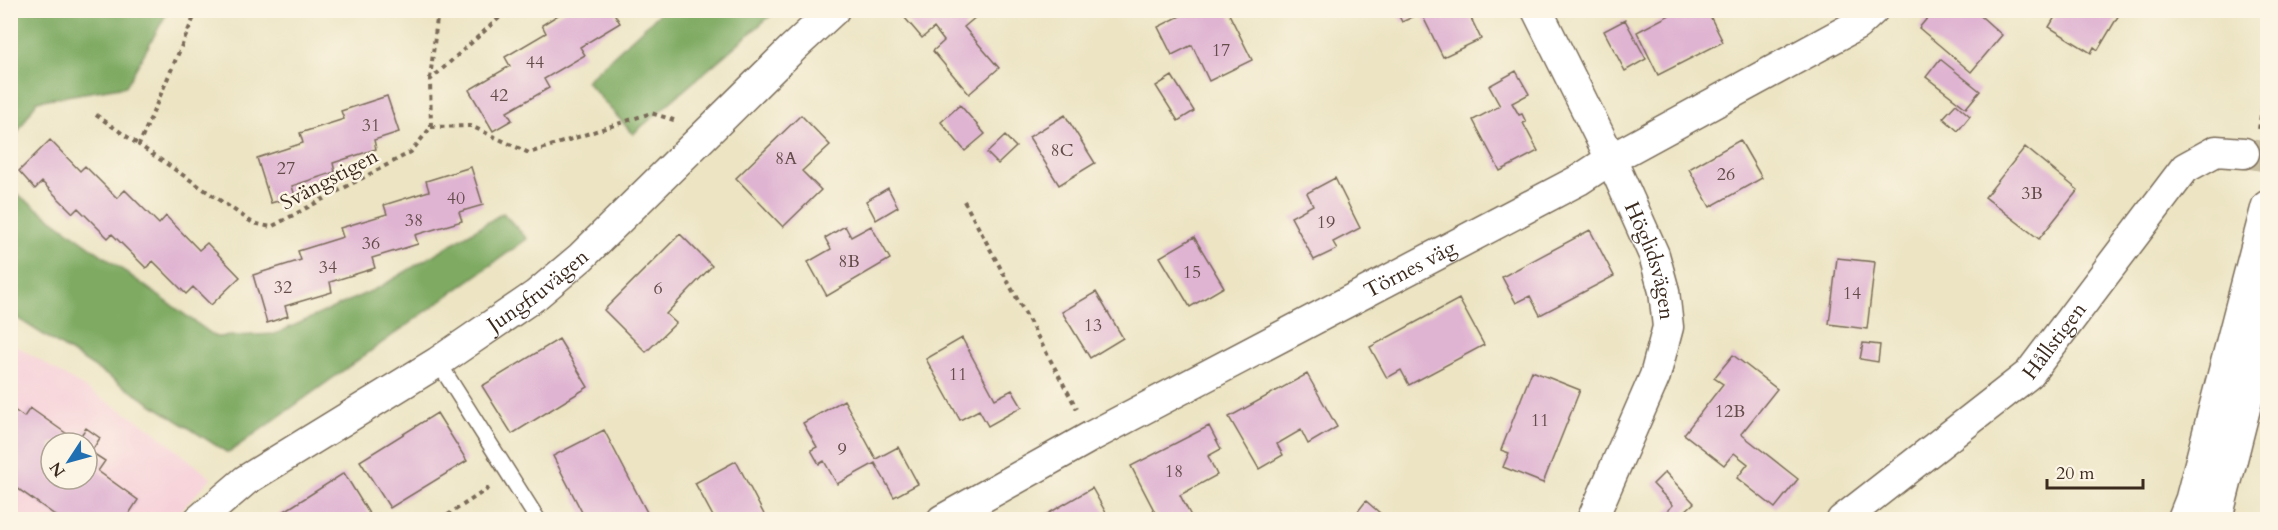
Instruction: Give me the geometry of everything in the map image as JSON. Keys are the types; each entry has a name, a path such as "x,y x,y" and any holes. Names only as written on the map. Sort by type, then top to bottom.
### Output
{"main road":[{"path":"2184,519 2192,500 2268,207"},
{"path":"2215,519 2268,312"}],"street":[{"name":"Jungfruvägen","path":"199,519 246,480 438,362 536,295 581,257 834,10"},
{"name":"Höglidsvägen","path":"1537,10 1611,159 1654,255 1664,291 1668,327 1655,376 1592,519"},
{"name":"Törnes väg","path":"942,519 1092,436 1568,186 1611,159 1857,25 1873,10"},
{"name":"Hållstigen","path":"1842,519 2029,375 2185,168 2216,151 2244,153"}],"lane":[{"path":"438,362 538,519"}],"path":[{"path":"139,145 197,10"},
{"path":"438,10 430,80 431,128 471,126 529,153 651,113 709,130"},
{"path":"430,80 508,10"},
{"name":"Svängstigen","path":"96,116 253,223 271,227 411,152 431,128"},
{"path":"964,201 1092,436"},
{"path":"440,519 510,475"}],"shaded area":[{"path":"10,342 150,428 211,478 173,519 27,519 11,508"}],"green space":[{"path":"11,10 168,11 126,86 37,101 11,143"},
{"path":"662,11 776,11 633,134 586,81"},
{"path":"10,189 216,337 275,334 380,287 503,213 527,239 228,453 11,314"}],"building":[{"path":"566,10 623,10 615,15 620,23 580,47 585,55 544,79 549,88 507,112 512,120 493,131 469,90 510,66 505,57 546,33 542,25"},
{"path":"913,10 984,10 964,27 999,68 969,94 933,51 944,41 934,28 922,38 905,18"},
{"path":"1192,10 1227,10 1252,60 1209,81 1192,45 1172,55 1158,27"},
{"path":"1396,10 1467,10 1481,39 1443,57 1421,13 1402,22"},
{"path":"1679,10 1707,10 1723,42 1658,75 1637,32"},
{"path":"1934,10 1974,10 2002,35 1971,72 1919,28"},
{"path":"2059,10 2117,10 2120,13 2098,50 2094,47 2091,53 2049,27"},
{"path":"1625,20 1646,59 1625,71 1604,31"},
{"path":"1940,59 1980,91 1966,108 1926,77"},
{"path":"1516,71 1529,94 1512,103 1519,115 1522,114 1526,122 1523,123 1538,151 1500,171 1473,120 1500,106 1489,86"},
{"path":"1172,76 1194,111 1178,121 1156,86"},
{"path":"387,96 399,132 374,140 376,149 333,163 335,172 292,186 295,196 271,203 257,158 303,143 300,133 344,119 341,111"},
{"path":"1956,104 1970,116 1958,131 1943,118"},
{"path":"960,105 985,134 965,151 941,122"},
{"path":"801,115 830,145 802,171 821,190 783,227 736,178"},
{"path":"1065,115 1095,163 1059,185 1029,137"},
{"path":"1005,136 1016,147 998,164 987,153"},
{"path":"50,140 80,171 85,166 117,198 125,190 159,224 166,216 199,250 207,243 240,277 211,305 193,287 186,294 153,261 146,268 112,234 108,238 78,208 73,213 42,182 35,189 19,171"},
{"path":"1740,140 1762,178 1710,207 1689,169"},
{"path":"2025,147 2078,190 2039,239 1985,197"},
{"path":"471,167 483,205 459,212 462,221 415,235 418,244 372,258 375,268 330,282 332,292 285,306 288,316 267,323 253,275 301,260 298,251 343,237 340,228 387,214 384,205 429,191 426,181"},
{"path":"1335,178 1360,228 1333,242 1337,249 1314,260 1291,217 1313,205 1307,193"},
{"path":"888,188 898,207 876,220 866,201"},
{"path":"845,226 851,237 871,226 890,259 827,296 808,262 831,249 825,238"},
{"path":"1590,230 1614,276 1540,315 1530,296 1516,303 1502,277"},
{"path":"680,234 712,266 666,314 676,323 646,352 604,310"},
{"path":"1194,237 1224,287 1190,307 1160,257"},
{"path":"1837,258 1875,262 1867,329 1829,324"},
{"path":"1096,292 1123,338 1090,358 1062,312"},
{"path":"1459,299 1484,345 1409,385 1401,370 1387,378 1370,347"},
{"path":"962,338 995,399 1012,390 1022,407 988,426 979,410 960,420 926,359"},
{"path":"559,339 588,387 512,434 482,386"},
{"path":"1863,343 1880,345 1878,362 1860,359"},
{"path":"1733,355 1777,389 1741,434 1798,479 1775,508 1737,478 1748,464 1734,453 1724,465 1684,434 1723,384 1714,378"},
{"path":"1532,371 1580,390 1543,483 1503,467 1509,453 1501,450"},
{"path":"1307,374 1337,427 1308,444 1301,430 1277,444 1283,455 1259,469 1229,417"},
{"path":"844,400 876,459 898,447 918,484 894,497 875,463 837,484 824,461 819,464 811,450 817,447 803,423"},
{"path":"10,407 24,417 30,408 63,431 39,431 39,491 99,491 99,472 138,500 125,520 62,520 10,483"},
{"path":"437,413 467,461 390,508 360,461"},
{"path":"1209,426 1221,449 1208,456 1217,475 1180,495 1193,520 1159,520 1131,466"},
{"path":"604,430 651,520 586,520 553,456"},
{"path":"99,457 105,461 99,470"},
{"path":"736,461 767,520 715,520 695,483"},
{"path":"1665,472 1694,503 1684,512 1692,520 1658,520 1673,505 1653,484"},
{"path":"344,473 373,520 270,520 291,507"},
{"path":"1092,488 1110,520 1037,520"},
{"path":"1366,501 1388,520 1351,520"}],"tunnel":[{"path":"2244,153 2268,157"}]}
